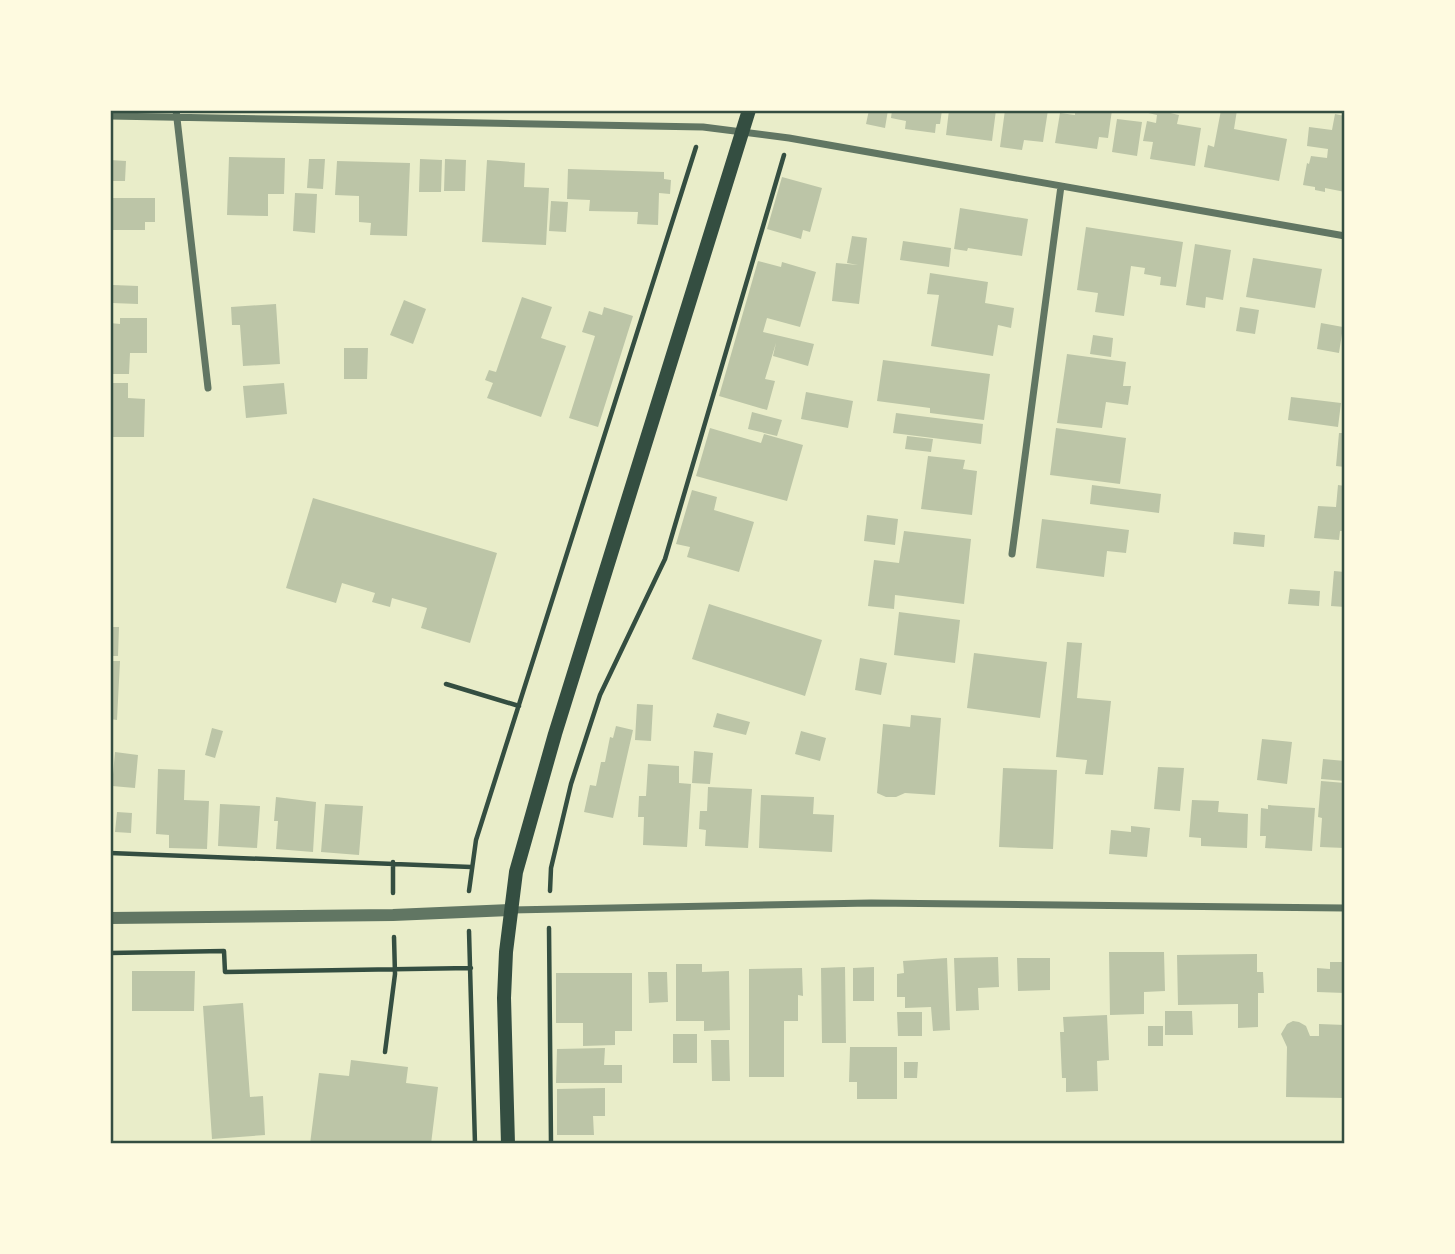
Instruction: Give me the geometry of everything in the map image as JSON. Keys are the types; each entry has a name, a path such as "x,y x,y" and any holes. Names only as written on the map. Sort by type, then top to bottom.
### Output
{"main road":[{"path":"508,1144 504,998 510,910 516,872 555,734 749,110"}],"street":[{"path":"110,116 177,113 702,127 789,138 1345,236"},
{"path":"177,113 208,388"},
{"path":"1012,554 1061,186"},
{"path":"110,918 393,915 871,902 1345,908"}],"path":[{"path":"475,1144 468,911 476,840 702,127"},
{"path":"551,1144 551,868 571,784 600,695 665,559 789,138"},
{"path":"446,684 519,706"},
{"path":"110,853 471,867"},
{"path":"385,1052 395,968 393,862"},
{"path":"110,953 224,951 225,972 471,968"}],"building":[{"path":"869,110 888,110 885,128 866,124"},
{"path":"892,110 942,110 940,124 936,124 935,133 905,129 906,121 891,118"},
{"path":"949,110 996,110 992,141 946,135"},
{"path":"1005,110 1048,110 1043,142 1024,140 1022,150 1000,147"},
{"path":"1075,110 1112,110 1108,138 1099,137 1097,149 1055,143 1060,113 1075,115"},
{"path":"1135,110 1157,110 1179,115 1177,124 1201,128 1195,166 1150,159 1153,142 1143,141 1147,121 1156,123 1157,115"},
{"path":"1221,110 1237,110 1234,129 1287,139 1279,181 1204,167 1208,145 1214,147"},
{"path":"1335,114 1345,116 1345,192 1325,188 1325,192 1303,185 1311,156 1327,158 1328,149 1307,146 1309,127 1332,130"},
{"path":"1117,119 1142,122 1137,156 1112,152"},
{"path":"229,157 285,158 284,194 268,194 268,216 227,215"},
{"path":"309,159 325,159 323,189 307,188"},
{"path":"420,159 442,160 441,192 419,192"},
{"path":"445,159 466,160 465,191 444,191"},
{"path":"110,160 126,161 125,181 110,181"},
{"path":"487,160 525,163 524,187 549,188 546,245 482,242"},
{"path":"337,161 410,163 407,236 370,235 371,223 359,222 359,196 335,195"},
{"path":"568,169 664,172 664,179 671,180 670,194 659,193 658,225 637,224 638,212 589,211 590,200 567,199"},
{"path":"782,177 822,188 810,232 803,230 801,239 767,229"},
{"path":"295,193 317,194 315,233 293,231"},
{"path":"110,198 155,198 155,222 145,222 145,230 110,230"},
{"path":"551,201 568,202 566,232 549,231"},
{"path":"960,208 1028,219 1022,256 968,248 967,251 954,249"},
{"path":"1086,227 1183,242 1176,287 1160,285 1161,277 1144,274 1145,268 1131,266 1124,316 1095,312 1098,293 1077,290"},
{"path":"852,236 867,238 859,304 832,301 836,263 858,265 847,263"},
{"path":"903,241 951,248 949,267 900,260"},
{"path":"1195,244 1231,250 1223,300 1206,297 1205,308 1186,305"},
{"path":"1253,258 1322,269 1315,308 1246,297"},
{"path":"758,261 781,267 782,262 816,272 800,327 767,318 763,332 814,344 808,366 773,356 776,343 765,379 775,381 767,410 719,396"},
{"path":"930,273 988,282 985,303 1014,308 1011,328 998,325 993,356 931,346 939,295 927,294"},
{"path":"113,285 138,286 138,304 112,303"},
{"path":"522,297 552,307 541,338 566,346 541,417 487,398 493,383 485,380 489,370 496,372"},
{"path":"404,300 426,309 413,344 390,335"},
{"path":"276,304 280,364 243,366 240,325 232,325 231,307"},
{"path":"604,307 633,316 598,427 569,418 595,336 582,332 589,311 602,315"},
{"path":"1240,307 1259,310 1255,334 1236,331"},
{"path":"120,318 147,318 147,353 130,353 129,374 110,374 110,323 120,324"},
{"path":"1321,323 1343,327 1339,353 1317,349"},
{"path":"1093,335 1113,338 1111,357 1090,354"},
{"path":"344,348 368,348 367,379 344,379"},
{"path":"1067,354 1126,362 1123,386 1131,386 1128,405 1106,402 1102,428 1057,423"},
{"path":"883,360 990,374 984,420 930,413 930,408 877,401"},
{"path":"110,383 128,383 128,398 145,399 144,437 110,437"},
{"path":"284,383 287,414 246,418 243,386"},
{"path":"806,392 853,401 848,428 801,419"},
{"path":"1291,397 1341,403 1338,427 1288,420"},
{"path":"752,412 782,420 777,436 748,429"},
{"path":"896,413 983,424 981,444 893,433"},
{"path":"710,428 761,443 764,434 803,445 787,501 696,476"},
{"path":"1056,428 1126,438 1120,484 1050,475"},
{"path":"1339,433 1345,433 1345,467 1336,466"},
{"path":"907,436 933,439 931,452 905,449"},
{"path":"928,456 965,460 963,469 977,471 972,515 921,509"},
{"path":"1092,485 1161,494 1159,513 1090,504"},
{"path":"1338,485 1345,486 1345,531 1340,531 1339,540 1314,538 1318,506 1336,507"},
{"path":"692,490 717,497 714,510 754,522 739,572 687,557 690,547 676,544"},
{"path":"313,498 497,553 470,643 421,628 427,608 392,598 390,607 372,602 375,593 342,583 336,603 286,588"},
{"path":"867,515 898,519 895,545 864,541"},
{"path":"1042,519 1129,530 1126,553 1107,551 1104,577 1036,568"},
{"path":"904,531 971,539 964,604 895,595 894,609 868,606 874,560 899,563"},
{"path":"1234,532 1265,535 1264,547 1233,544"},
{"path":"1334,571 1345,572 1345,607 1331,606"},
{"path":"1290,589 1320,591 1319,606 1288,604"},
{"path":"709,604 822,640 805,696 692,659"},
{"path":"899,612 960,620 955,663 894,655"},
{"path":"110,627 119,627 118,656 110,656"},
{"path":"1067,642 1082,643 1077,698 1111,701 1103,775 1085,774 1087,760 1056,757"},
{"path":"974,653 1047,662 1040,718 967,708"},
{"path":"860,658 887,663 881,695 855,690"},
{"path":"110,661 120,661 117,720 110,719"},
{"path":"637,704 653,705 651,741 635,740"},
{"path":"717,713 750,722 746,735 713,727"},
{"path":"911,715 941,718 935,795 905,793 886,797 877,793 883,724 910,727"},
{"path":"616,726 633,730 613,818 584,812 590,785 596,786 601,762 605,762 610,737 613,738"},
{"path":"212,728 223,731 215,758 205,755"},
{"path":"801,731 826,738 820,761 795,754"},
{"path":"1262,739 1292,742 1287,784 1257,780"},
{"path":"694,751 713,753 710,784 692,783"},
{"path":"115,752 138,755 135,788 112,786"},
{"path":"1323,759 1345,761 1345,781 1321,779"},
{"path":"648,764 679,766 679,783 691,784 687,847 643,845 644,817 638,817 639,796 646,796"},
{"path":"1158,767 1184,768 1180,811 1154,809"},
{"path":"1003,768 1057,770 1053,849 999,847"},
{"path":"158,769 185,770 184,800 209,801 207,849 169,848 169,835 156,834"},
{"path":"1321,781 1345,783 1345,848 1320,847 1322,818 1318,817"},
{"path":"708,787 752,789 748,848 705,846 706,830 699,829 700,811 707,811"},
{"path":"761,795 814,797 813,814 834,815 832,852 759,848"},
{"path":"276,797 316,802 313,852 276,849"},
{"path":"1192,800 1219,801 1218,812 1248,814 1247,848 1201,846 1201,838 1189,837"},
{"path":"220,804 260,806 257,848 218,846"},
{"path":"325,804 363,806 359,855 321,852"},
{"path":"1268,805 1315,808 1312,851 1265,848 1266,836 1260,836 1261,808 1268,809"},
{"path":"117,812 132,813 131,833 115,832"},
{"path":"1131,826 1150,828 1147,857 1109,854 1111,830 1131,832"},
{"path":"1109,952 1164,952 1165,991 1144,992 1144,1014 1110,1015"},
{"path":"1257,954 1257,972 1263,972 1264,993 1258,993 1258,1027 1238,1028 1238,1004 1178,1005 1177,955"},
{"path":"998,957 999,987 978,988 979,1010 956,1011 954,958"},
{"path":"947,958 950,1030 933,1031 931,1007 905,1008 905,997 897,997 897,974 904,973 903,961"},
{"path":"1017,958 1050,958 1050,990 1018,991"},
{"path":"1330,962 1345,962 1345,993 1317,992 1317,968 1330,969"},
{"path":"676,964 702,964 702,972 729,971 730,1030 704,1031 704,1021 676,1021"},
{"path":"845,967 846,1043 822,1043 821,968"},
{"path":"874,967 874,1001 853,1001 853,968"},
{"path":"802,968 803,996 798,995 798,1021 784,1021 784,1077 749,1077 749,969"},
{"path":"132,971 195,971 194,1011 132,1011"},
{"path":"648,972 667,972 668,1002 649,1003"},
{"path":"556,973 632,973 632,1031 615,1031 615,1045 583,1046 583,1023 556,1023"},
{"path":"243,1003 250,1097 263,1096 265,1135 212,1139 203,1006"},
{"path":"1165,1011 1192,1011 1193,1035 1165,1035"},
{"path":"897,1012 922,1012 922,1036 898,1036"},
{"path":"1107,1015 1109,1060 1097,1061 1098,1091 1066,1092 1066,1078 1062,1078 1060,1032 1064,1032 1063,1017"},
{"path":"1293,1021 1306,1026 1310,1036 1319,1036 1319,1024 1345,1025 1345,1098 1286,1097 1287,1047 1281,1034 1287,1024"},
{"path":"1148,1026 1163,1026 1163,1046 1148,1046"},
{"path":"673,1034 697,1034 697,1063 673,1063"},
{"path":"711,1040 729,1040 730,1081 712,1081"},
{"path":"850,1047 897,1047 897,1099 857,1099 857,1082 849,1082"},
{"path":"605,1048 604,1065 622,1065 622,1083 556,1083 557,1049"},
{"path":"351,1060 408,1067 406,1083 438,1087 431,1144 310,1144 319,1073 349,1076"},
{"path":"904,1062 918,1062 917,1078 904,1078"},
{"path":"605,1088 605,1116 593,1116 594,1135 557,1135 557,1089"}]}
